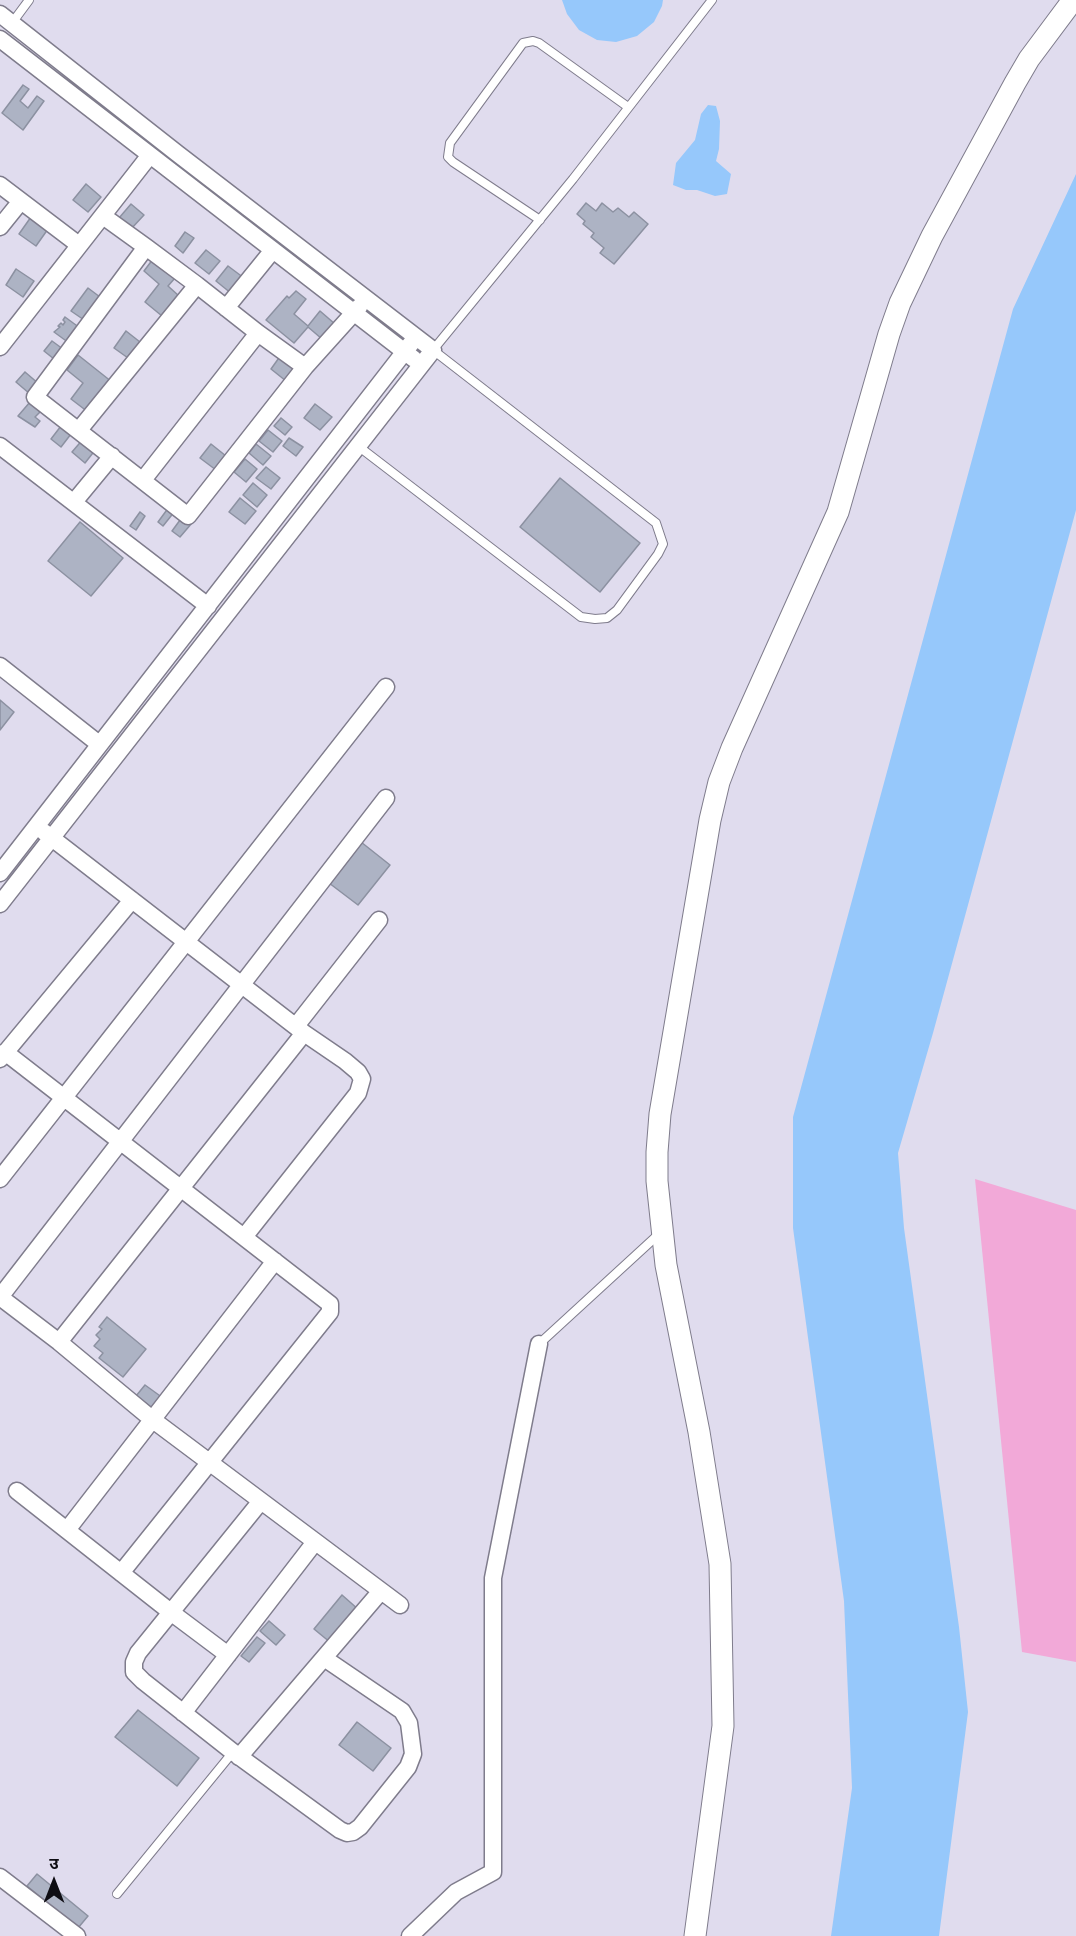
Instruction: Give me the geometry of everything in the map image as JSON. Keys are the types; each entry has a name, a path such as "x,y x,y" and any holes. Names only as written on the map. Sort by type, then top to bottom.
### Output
{"street":[{"path":"695,1936 723,1726 720,1564 699,1432 666,1265 657,1181 657,1152 660,1114 710,820 719,782 732,748 838,512 900,303 932,236 1015,83 1034,52 1073,0"},
{"path":"0,904 433,350 6,19"},
{"path":"0,39 421,365"},
{"path":"0,347 150,155"},
{"path":"0,185 79,246"},
{"path":"0,227 21,201"},
{"path":"103,216 305,367"},
{"path":"146,247 35,397 188,516 305,367 365,299"},
{"path":"226,308 273,250"},
{"path":"79,430 197,285"},
{"path":"143,480 258,333"},
{"path":"0,873 416,337"},
{"path":"0,446 208,606"},
{"path":"74,502 112,456"},
{"path":"1,670 99,744"},
{"path":"0,1179 386,687"},
{"path":"386,798 0,1297 59,1342 153,1420 400,1605"},
{"path":"37,826 300,1030 358,1072 362,1079 358,1093 244,1237"},
{"path":"121,1573 330,1312 330,1304 326,1300 64,1098 2,1055 132,900"},
{"path":"59,1342 181,1189 380,920"},
{"path":"67,1530 275,1261"},
{"path":"410,1936 456,1892 493,1872 493,1578 539,1344"},
{"path":"17,1491 228,1654"},
{"path":"261,1501 138,1653 134,1662 134,1672 236,1754 347,1833 360,1827 412,1761 409,1723 402,1711 324,1658"},
{"path":"183,1713 315,1542"},
{"path":"236,1754 324,1658 381,1591"},
{"path":"0,1877 77,1936"}],"lane":[{"path":"6,19 29,0"},
{"path":"358,446 582,617 607,618 617,610 663,544 656,523 433,350 540,220 712,0"},
{"path":"540,220 448,157 450,143 523,43 533,41 539,43 628,107"},
{"path":"539,1344 662,1231"},
{"path":"117,1894 236,1754"}],"shaded area":[{"path":"975,1179 1076,1210 1076,1662 1022,1652"}],"water":[{"path":"562,0 663,0 654,22 637,36 616,42 597,40 579,30 567,14"},
{"path":"708,105 716,106 720,121 716,161 731,174 727,194 715,196 673,185 676,163 695,140 701,114"},
{"path":"1076,174 1076,510 898,1153 904,1228 959,1627 968,1712 939,1936 831,1936 852,1788 844,1601 793,1228 793,1117 1013,309"}],"building":[{"path":"23,85 29,89 20,101 28,108 37,96 44,101 23,130 2,113"},
{"path":"86,184 101,197 88,212 73,200"},
{"path":"586,203 596,211 602,203 613,212 618,208 629,217 634,212 648,224 614,264 600,253 604,248 591,237 594,233 583,224 585,221 577,214"},
{"path":"131,204 144,215 131,229 119,218"},
{"path":"31,217 48,229 36,246 19,234"},
{"path":"185,232 194,238 183,253 175,246"},
{"path":"206,250 220,261 209,274 195,263"},
{"path":"153,259 175,278 168,286 179,296 162,316 145,302 159,284 144,271"},
{"path":"228,266 244,278 232,294 216,281"},
{"path":"16,269 34,281 23,297 6,285"},
{"path":"88,288 104,300 87,322 71,311"},
{"path":"296,291 306,299 294,314 308,326 320,311 335,324 322,339 308,327 294,343 266,320 287,296 289,298"},
{"path":"65,317 80,328 69,343 54,332 61,323 63,325"},
{"path":"126,331 140,342 128,358 114,348"},
{"path":"52,341 67,352 59,363 44,351"},
{"path":"78,355 112,382 88,412 71,399 83,383 67,370"},
{"path":"281,355 297,367 286,381 271,369"},
{"path":"25,372 39,384 30,394 16,382"},
{"path":"30,402 41,411 35,417 40,421 35,427 18,416"},
{"path":"315,404 332,417 320,430 304,418"},
{"path":"281,418 292,427 285,435 274,426"},
{"path":"61,426 71,434 61,447 51,439"},
{"path":"268,430 282,441 273,452 259,441"},
{"path":"84,438 96,449 85,463 72,452"},
{"path":"289,438 303,447 296,456 283,446"},
{"path":"211,444 226,456 216,470 200,458"},
{"path":"256,444 271,456 263,465 249,453"},
{"path":"245,459 257,469 246,482 234,472"},
{"path":"266,467 280,478 271,489 256,478"},
{"path":"560,478 640,543 600,592 520,527"},
{"path":"253,483 267,495 257,507 243,495"},
{"path":"240,498 256,511 245,524 229,512"},
{"path":"169,507 175,511 163,526 158,522"},
{"path":"140,512 145,516 136,530 130,526"},
{"path":"183,516 192,523 180,537 172,531"},
{"path":"80,522 123,558 91,596 48,561"},
{"path":"0,700 14,712 0,730"},
{"path":"361,842 390,865 358,905 329,883"},
{"path":"107,1317 146,1349 123,1377 99,1358 103,1353 94,1346 100,1339 96,1335 102,1329 99,1327"},
{"path":"145,1385 163,1398 155,1410 136,1396"},
{"path":"342,1595 359,1610 331,1643 314,1629"},
{"path":"269,1621 285,1635 276,1645 260,1631"},
{"path":"257,1637 265,1643 249,1662 241,1656"},
{"path":"138,1710 199,1758 177,1786 115,1737"},
{"path":"357,1722 391,1748 373,1771 339,1745"},
{"path":"37,1874 88,1916 78,1928 27,1886"}]}
